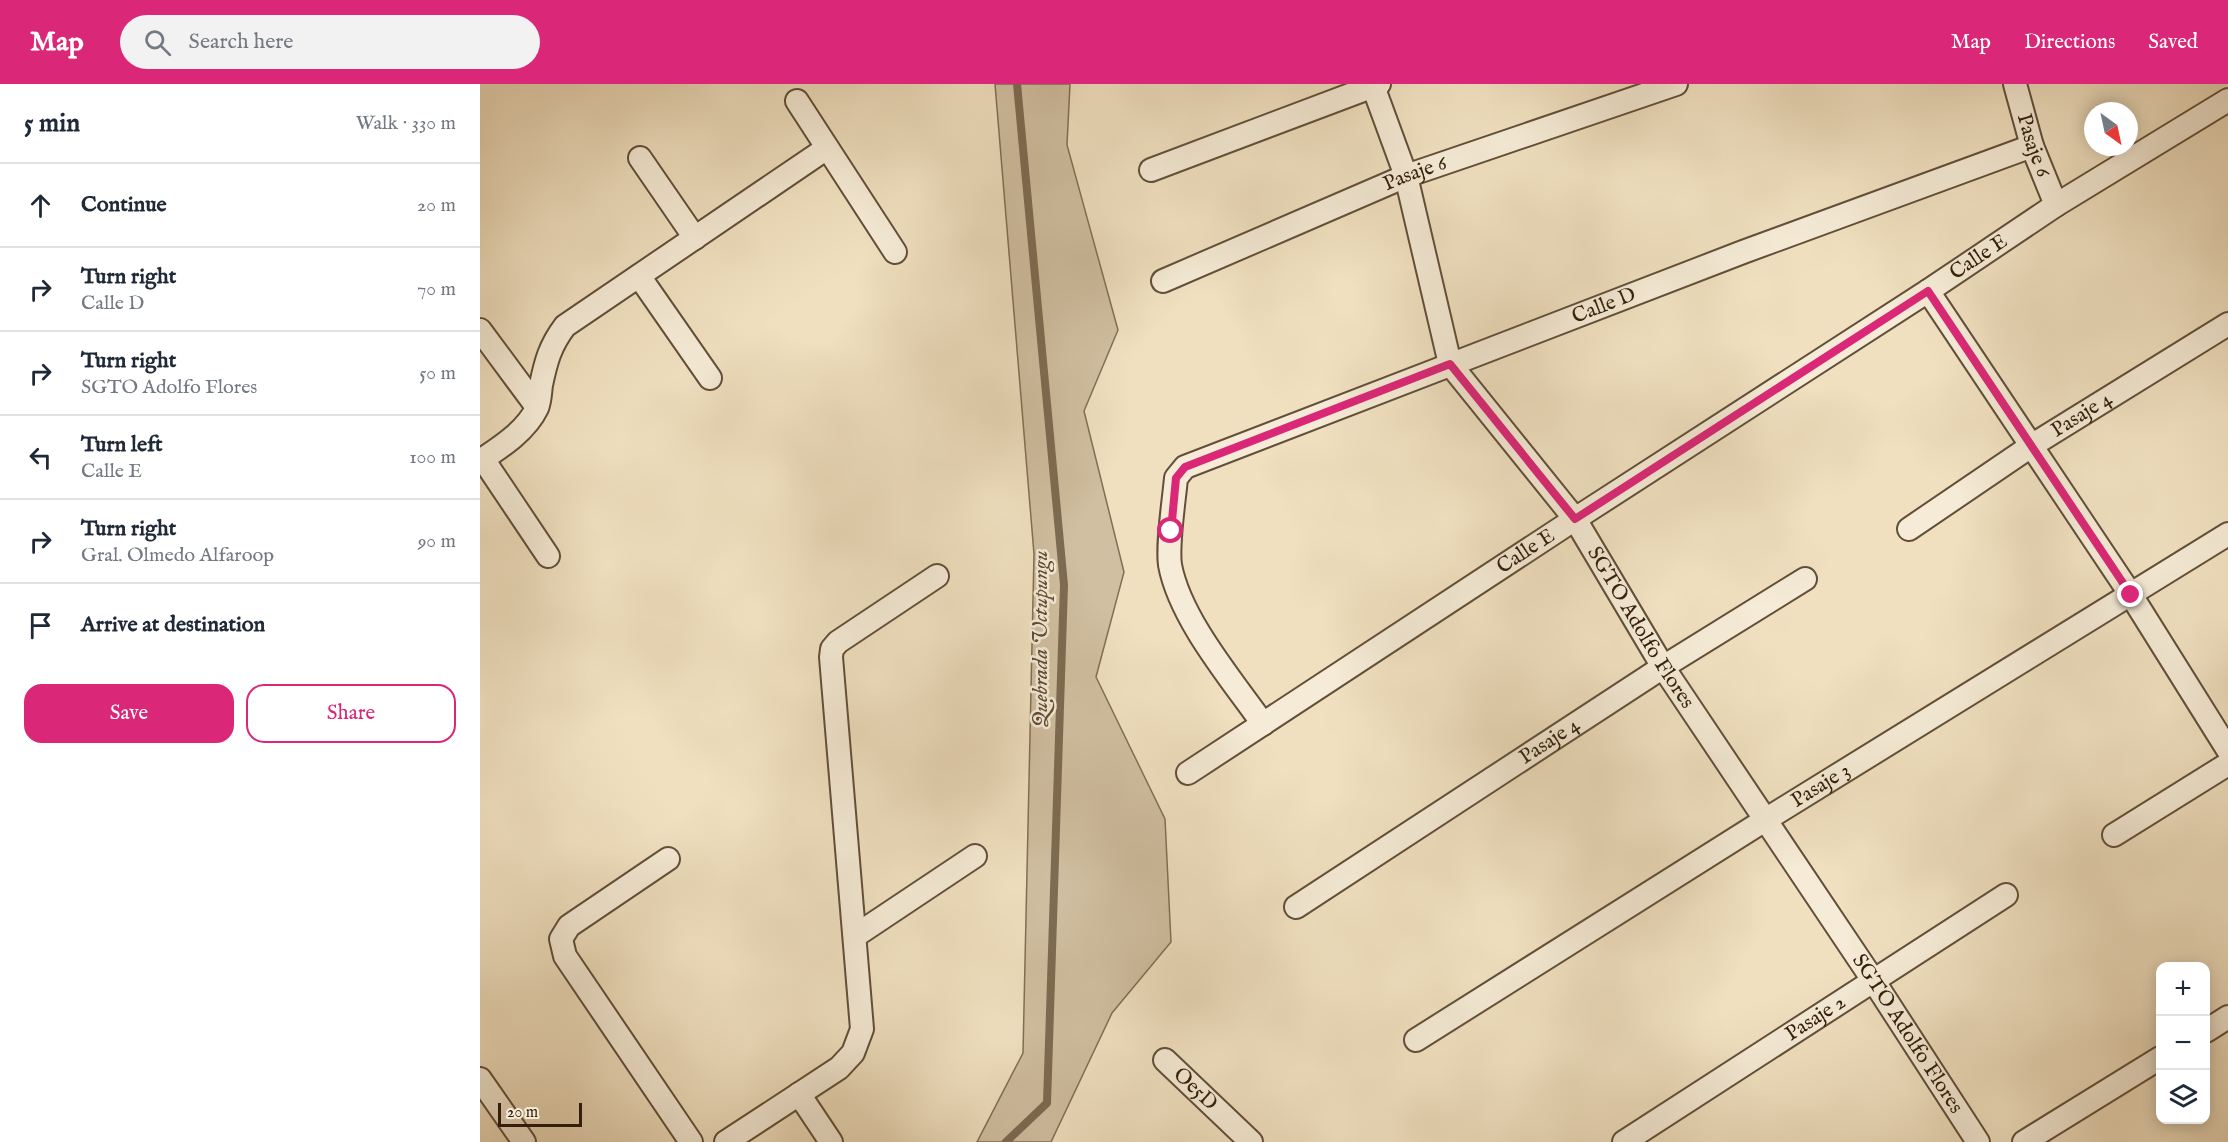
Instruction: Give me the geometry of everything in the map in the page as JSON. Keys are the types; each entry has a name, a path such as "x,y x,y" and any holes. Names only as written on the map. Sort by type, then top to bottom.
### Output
{"street":[{"name":"Pasaje 6","path":"1163,281 1406,176 1676,84"},
{"name":"Pasaje 6","path":"2015,84 2032,146 2056,205"},
{"name":"SGTO Adolfo Flores","path":"1376,85 1406,176 1450,364 1575,519 1663,667 1873,980 1978,1142"},
{"path":"1151,170 1376,85"},
{"name":"Calle E","path":"1188,773 1928,291 2056,205 2228,100"},
{"path":"797,101 895,252"},
{"name":"Calle D","path":"1263,724 1198,631 1181,597 1170,564 1176,478 1185,467 1743,252 2032,146"},
{"path":"548,556 482,460 520,430 537,407 546,361 554,341 565,326 827,148"},
{"path":"640,158 694,238"},
{"path":"639,276 710,378"},
{"path":"1928,291 2131,595 2228,750"},
{"name":"Pasaje 4","path":"1909,529 2031,446 2228,324"},
{"path":"480,330 537,407"},
{"name":"Pasaje 3","path":"1416,1040 1765,820 2228,534"},
{"path":"726,1142 839,1068 853,1053 862,1029 832,649 838,642 937,576"},
{"name":"Pasaje 4","path":"1296,907 1663,667 1805,579"},
{"path":"2114,835 2228,764"},
{"path":"855,936 975,856"},
{"path":"668,859 569,926 561,939 565,956 692,1142"},
{"name":"Pasaje 2","path":"1624,1142 2006,895"},
{"path":"2210,1028 2228,1017"},
{"name":"Oe5D","path":"1165,1060 1251,1142"},
{"path":"2024,1142 2156,1061"},
{"path":"480,1079 524,1142"},
{"path":"799,1094 831,1142"}],"shaded area":[{"path":"995,84 1070,84 1067,145 1118,330 1084,411 1124,572 1096,677 1165,819 1171,942 1112,1013 1051,1142 977,1142 1023,1053 1034,554"}],"waterway":[{"name":"Quebrada Uctupungu","path":"1006,1142 1047,1103 1064,585 1017,84"}],"route":[{"path":"1171,531 1176,478 1185,467 1450,364 1575,519 1928,291 2131,595"}]}
